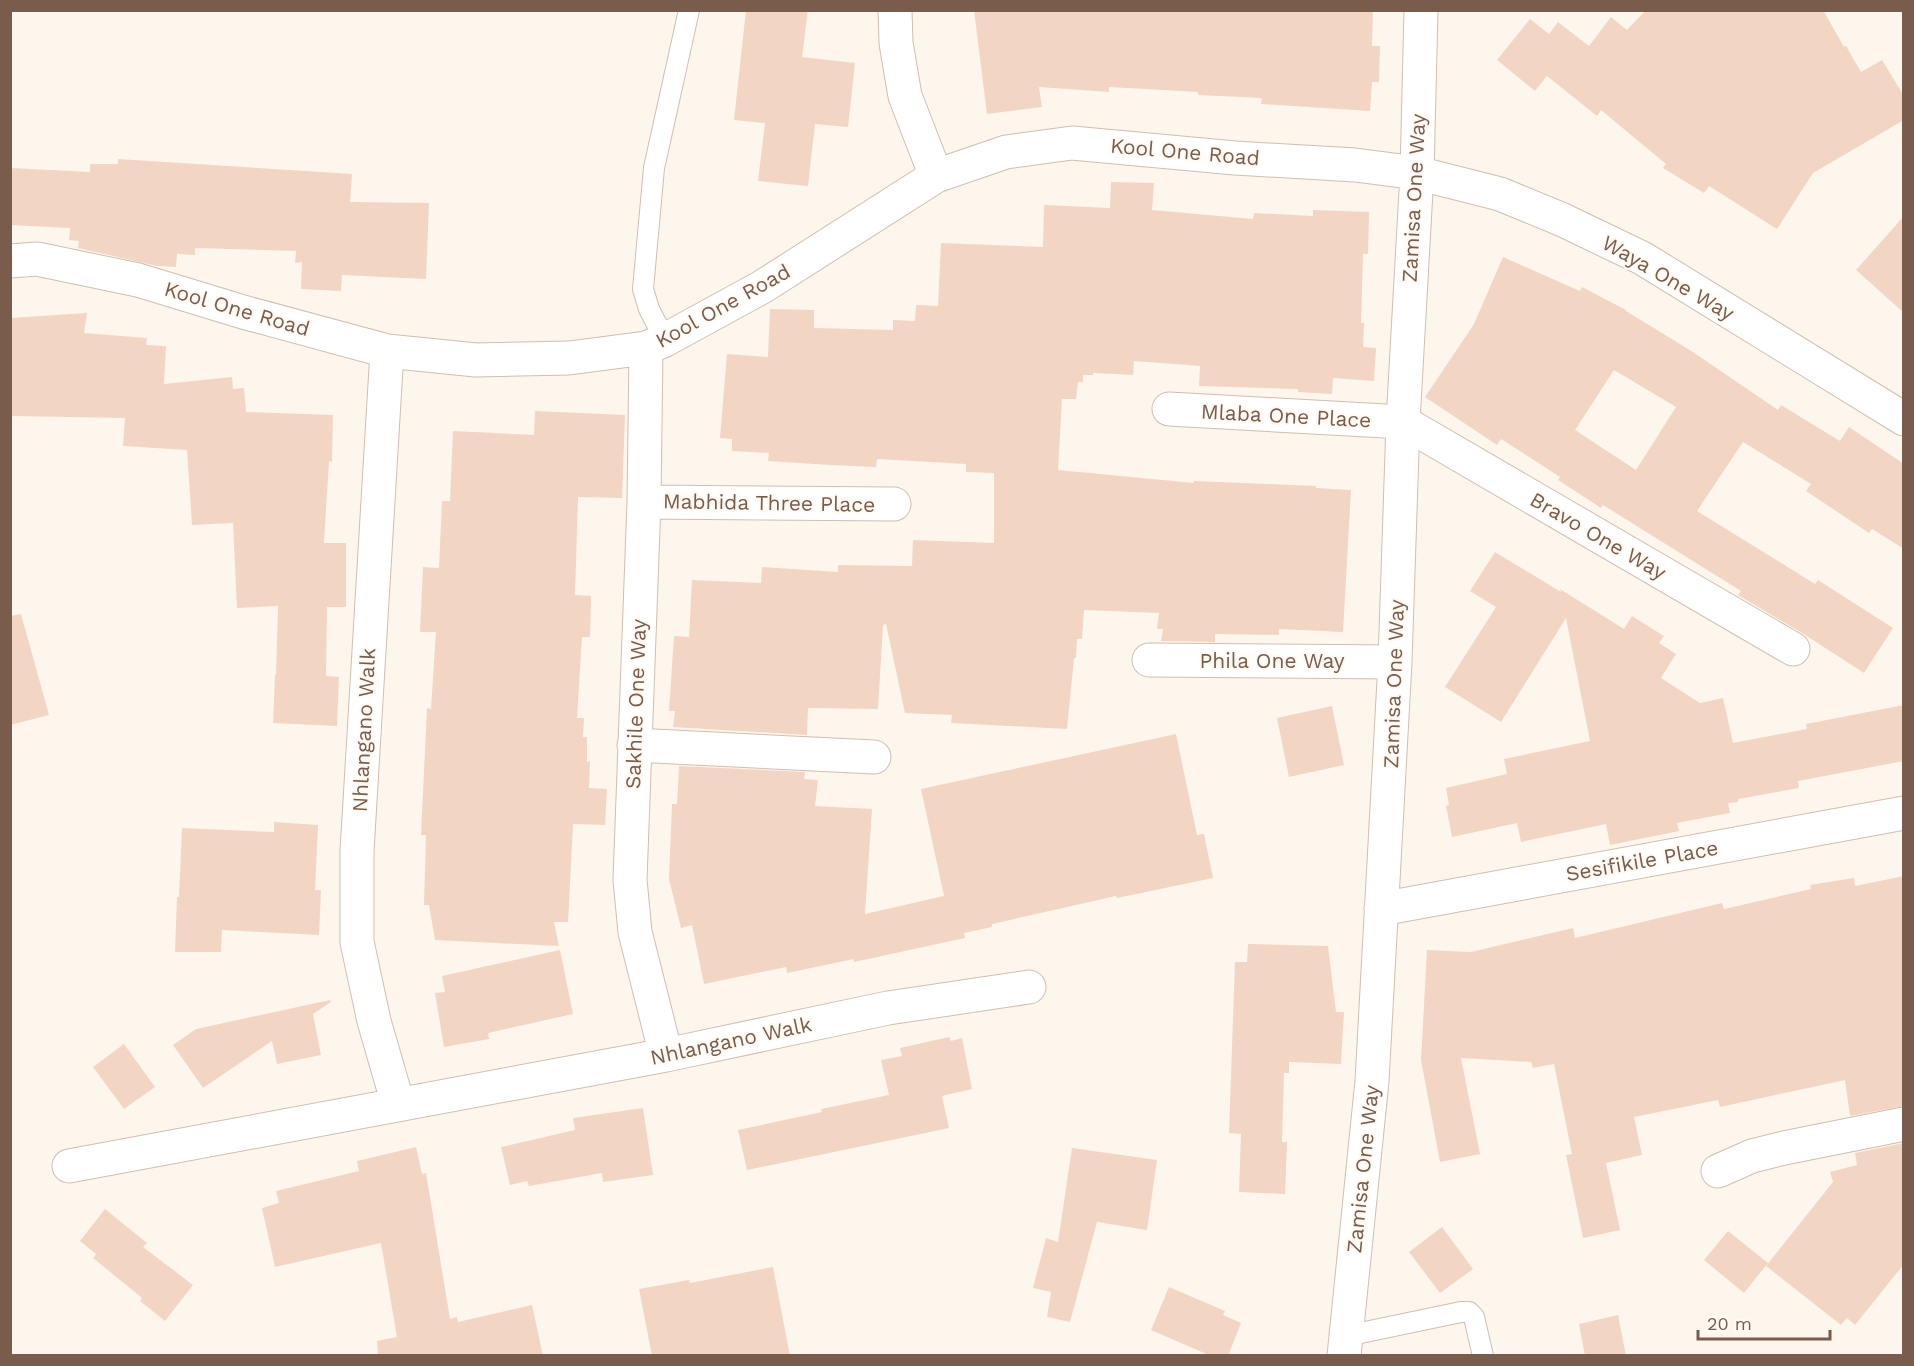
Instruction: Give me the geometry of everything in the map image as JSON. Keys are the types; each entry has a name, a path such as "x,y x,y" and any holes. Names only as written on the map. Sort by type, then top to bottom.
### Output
{"street":[{"path":"895,10 896,43 906,96 936,176"},
{"name":"Zamisa One Way","path":"1345,1346 1372,1081 1395,662 1403,422 1417,173 1421,10"},
{"name":"Kool One Road","path":"10,261 37,259 138,279 243,312 387,351 476,360 569,358 656,344 762,287 936,176 1006,152 1072,143 1235,158 1355,165 1417,173"},
{"name":"Waya One Way","path":"1417,173 1500,194 1563,220 1641,258 1904,419"},
{"name":"Sakhile One Way","path":"656,344 644,501 630,880 635,932 666,1055"},
{"name":"Nhlangano Walk","path":"387,351 357,851 357,942 374,1021 398,1104"},
{"name":"Mlaba One Place","path":"1169,409 1403,422"},
{"name":"Bravo One Way","path":"1403,422 1793,649"},
{"name":"Mabhida Three Place","path":"644,501 894,504"},
{"name":"Phila One Way","path":"1149,660 1395,662"},
{"path":"634,745 874,757"},
{"name":"Sesifikile Place","path":"1381,909 1904,813"},
{"name":"Nhlangano Walk","path":"69,1166 666,1055 888,1008 1029,987"},
{"path":"1718,1171 1752,1156 1773,1150 1904,1124"}],"lane":[{"path":"656,344 643,289 654,168 688,10"},
{"path":"1345,1346 1461,1312 1469,1312 1474,1317 1483,1356"}],"building":[{"path":"746,10 808,10 802,57 855,63 848,127 815,124 808,186 758,181 765,123 734,120"},
{"path":"974,10 1373,10 1372,46 1380,46 1379,82 1372,82 1370,111 1261,104 1262,98 1198,95 1198,92 1109,87 1109,92 1039,87 1042,107 987,114"},
{"path":"1646,10 1823,10 1861,72 1882,60 1904,96 1904,120 1813,173 1777,229 1709,186 1704,193 1663,168 1666,164 1601,110 1597,116 1547,76 1535,91 1497,60 1530,19 1549,34 1558,22 1589,46 1611,17 1627,30"},
{"path":"118,159 352,174 350,202 429,203 426,279 342,275 341,291 301,289 302,262 295,263 296,251 195,248 195,255 177,254 176,267 157,266 78,248 79,241 69,240 70,228 10,225 10,168 90,172 90,164 118,164"},
{"path":"1111,182 1154,183 1152,210 1253,219 1254,213 1313,216 1313,210 1369,212 1368,254 1363,254 1361,323 1364,323 1363,347 1376,348 1374,381 1333,378 1332,394 1298,392 1298,389 1199,386 1200,366 1134,361 1133,375 1093,373 1093,375 1083,375 1083,382 1078,382 1076,399 1062,399 1058,470 1194,483 1194,481 1316,486 1316,488 1351,490 1343,632 1279,629 1279,635 1215,634 1215,642 1161,641 1163,629 1157,629 1159,613 1084,610 1082,639 1077,639 1076,658 1074,658 1067,729 951,723 952,715 905,713 886,624 883,625 878,709 808,708 807,735 673,727 675,711 669,711 674,636 689,637 692,580 761,583 762,567 838,572 838,565 912,566 913,540 994,543 994,473 966,472 966,464 877,459 876,467 768,461 769,453 732,451 732,439 720,438 727,354 768,357 770,309 814,310 814,328 893,330 893,320 915,321 916,305 938,306 941,243 1043,247 1044,205 1110,208"},
{"path":"1904,216 1904,313 1856,270"},
{"path":"1503,257 1580,291 1582,287 1626,310 1778,410 1781,405 1840,441 1849,427 1904,464 1904,549 1872,529 1869,533 1806,491 1811,484 1743,442 1697,511 1815,584 1818,580 1893,628 1864,673 1738,595 1741,591 1603,505 1601,508 1558,480 1560,477 1501,439 1497,445 1425,397 1474,324","holes":["1614,370 1676,407 1636,470 1575,430"]},
{"path":"87,313 84,333 147,338 146,345 166,346 164,384 232,377 233,389 244,388 246,412 333,415 332,462 329,461 324,543 346,543 346,607 327,607 326,676 339,677 337,726 273,723 278,606 237,608 233,523 192,525 187,450 123,446 125,418 10,416 10,318"},
{"path":"535,411 625,415 622,498 578,497 575,595 591,596 590,637 582,637 577,718 584,718 583,737 587,737 587,762 590,761 589,788 607,789 605,825 573,824 568,922 554,922 559,946 435,940 429,905 424,905 426,835 421,835 427,708 431,709 436,632 420,632 423,567 439,568 442,501 450,501 453,431 534,435"},
{"path":"1495,552 1624,629 1632,616 1664,636 1659,643 1676,654 1661,678 1700,703 1723,698 1733,743 1807,729 1806,724 1904,705 1904,761 1798,781 1799,788 1738,799 1738,802 1728,803 1730,813 1677,823 1679,831 1610,845 1606,824 1521,842 1517,823 1452,837 1446,806 1449,805 1446,788 1507,774 1504,759 1590,741 1566,618 1501,722 1445,687 1496,607 1470,591"},
{"path":"21,614 49,715 10,725 10,616"},
{"path":"1332,706 1344,765 1289,777 1277,718"},
{"path":"1176,734 1197,835 1204,834 1213,878 1117,898 1116,896 992,924 992,927 964,933 965,938 854,962 854,959 787,973 786,967 704,984 692,925 681,928 669,879 672,804 677,804 679,766 805,772 804,779 818,780 815,806 872,809 865,914 944,896 921,789"},
{"path":"274,822 318,825 315,890 321,890 319,935 222,930 221,952 175,952 182,828 274,832"},
{"path":"1904,876 1904,1106 1850,1116 1845,1080 1720,1107 1718,1100 1634,1117 1642,1155 1606,1163 1620,1230 1583,1238 1566,1155 1572,1154 1554,1064 1533,1068 1531,1062 1461,1058 1480,1154 1440,1162 1421,1060 1427,950 1471,952 1573,928 1575,938 1722,903 1724,909 1811,889 1810,885 1854,878 1855,886"},
{"path":"1248,944 1328,946 1336,1012 1344,1012 1341,1064 1289,1062 1289,1073 1284,1073 1282,1142 1287,1142 1285,1194 1239,1192 1241,1134 1229,1133 1235,962 1247,962"},
{"path":"560,950 573,1014 488,1033 489,1039 444,1047 435,993 445,992 442,976"},
{"path":"330,1000 331,1002 313,1014 321,1055 277,1064 272,1041 203,1088 173,1045 196,1029"},
{"path":"949,1037 951,1041 962,1038 972,1089 942,1096 949,1128 747,1170 738,1130 889,1095 881,1060 902,1056 900,1048"},
{"path":"124,1044 155,1087 124,1109 93,1067"},
{"path":"643,1108 653,1175 603,1182 602,1173 529,1186 527,1181 510,1185 501,1147 575,1130 573,1118"},
{"path":"1904,1143 1904,1264 1855,1325 1847,1318 1841,1325 1766,1266 1833,1182 1830,1172 1857,1165 1855,1153"},
{"path":"416,1147 422,1174 426,1173 450,1319 457,1317 458,1322 532,1305 543,1356 378,1356 377,1341 397,1337 381,1243 275,1267 262,1208 279,1203 276,1191 359,1171 357,1161"},
{"path":"1072,1148 1157,1160 1147,1230 1097,1222 1070,1322 1047,1317 1051,1292 1033,1288 1046,1238 1058,1242"},
{"path":"105,1209 147,1243 143,1247 193,1285 165,1321 140,1301 142,1298 93,1258 96,1254 80,1241"},
{"path":"1442,1227 1473,1269 1440,1293 1409,1252"},
{"path":"1728,1231 1768,1263 1744,1293 1704,1260"},
{"path":"773,1267 790,1356 652,1356 639,1289 689,1280 690,1283"},
{"path":"1169,1287 1225,1311 1223,1315 1241,1323 1228,1356 1211,1356 1151,1330"},
{"path":"1618,1315 1626,1356 1585,1356 1579,1324"}]}
